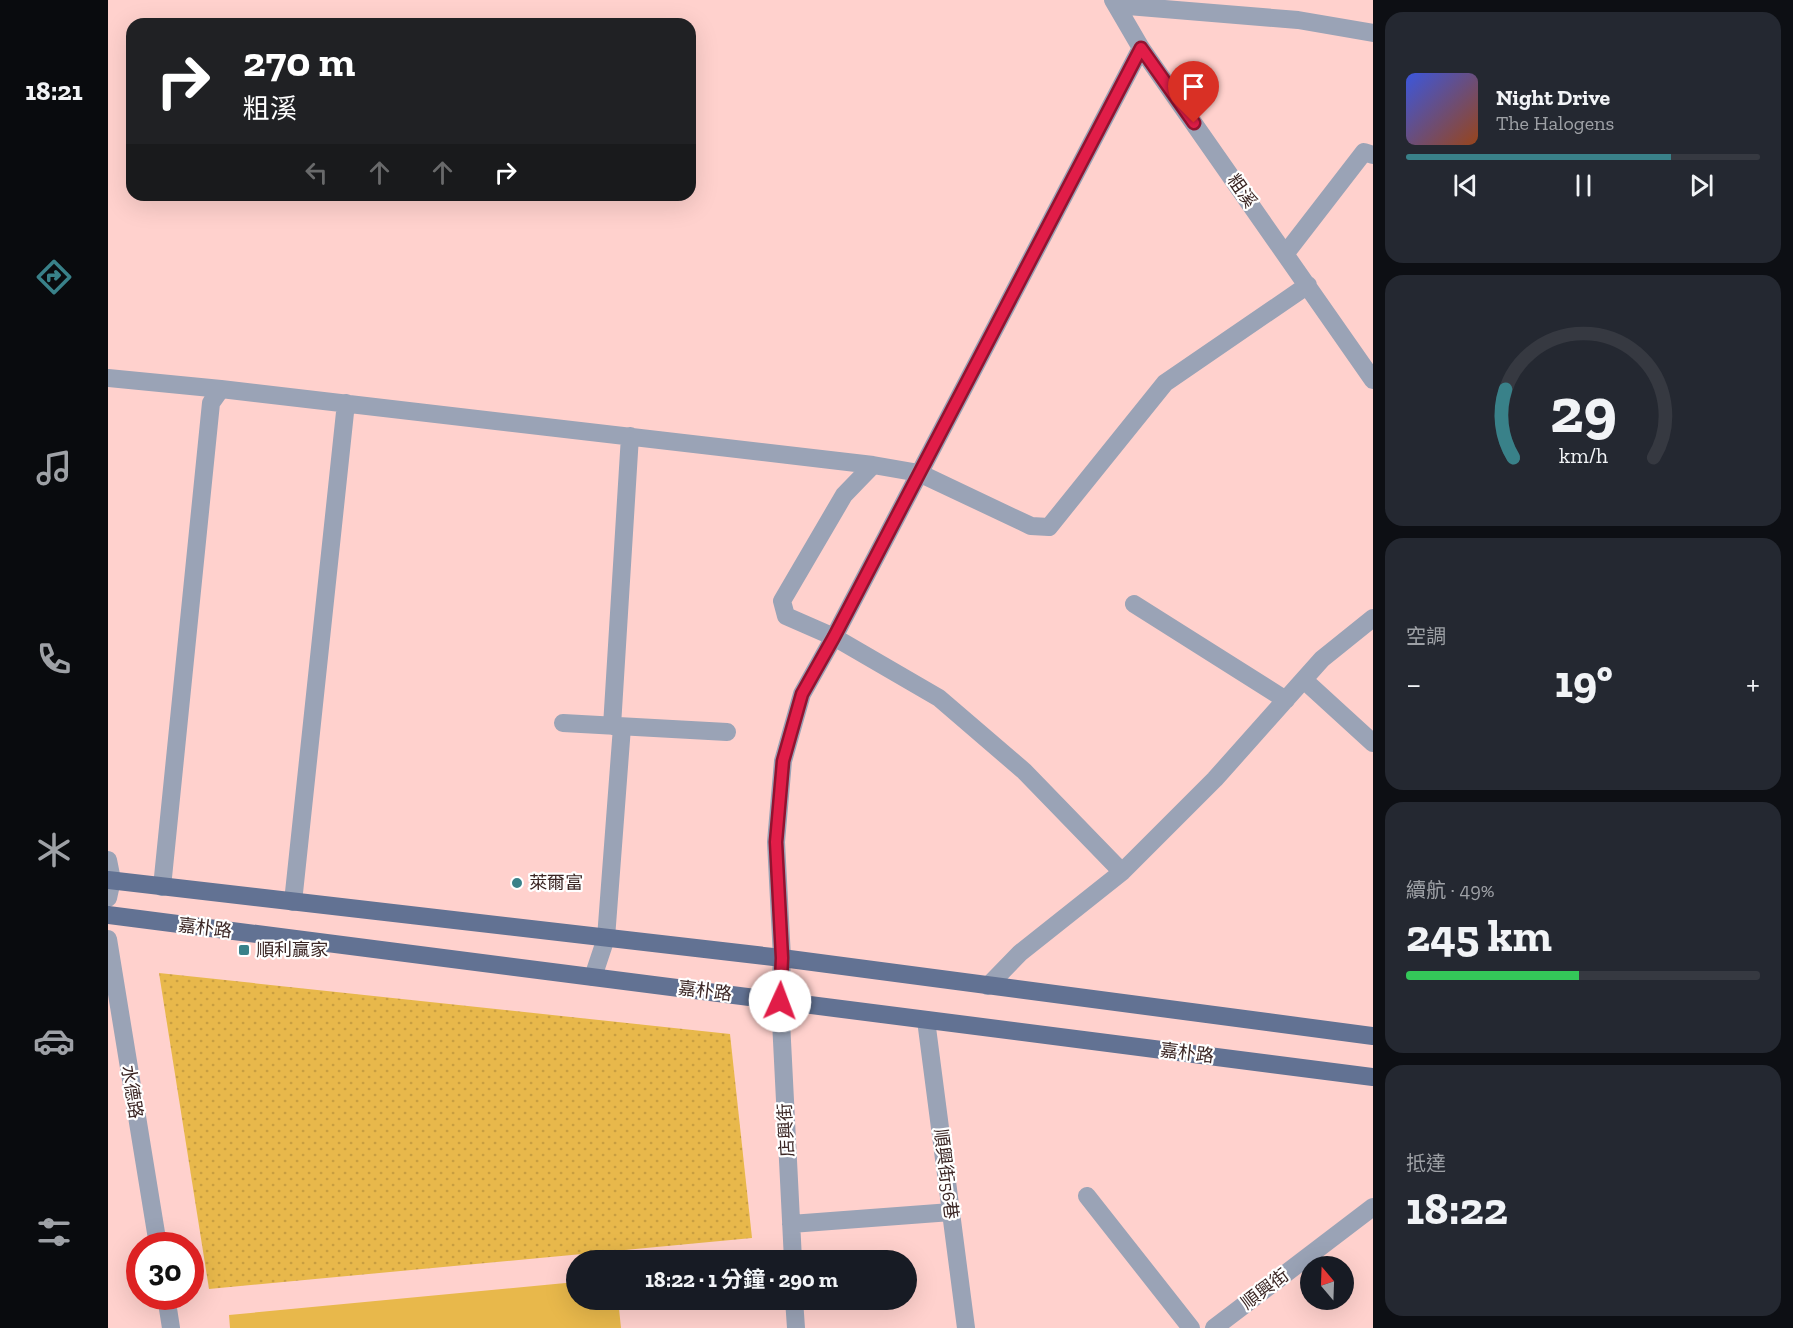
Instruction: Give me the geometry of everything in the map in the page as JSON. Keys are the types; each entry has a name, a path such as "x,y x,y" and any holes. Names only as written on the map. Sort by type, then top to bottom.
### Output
{"main road":[{"name":"嘉朴路","path":"109,886 162,887 782,958 1373,1036"},
{"name":"嘉朴路","path":"108,915 1373,1077"}],"street":[{"path":"1115,3 1298,20 1373,33"},
{"name":"粗溪","path":"1115,3 1141,48 1373,380"},
{"name":"店興街","path":"792,1250 780,1001 782,958 776,842 783,761 802,694 834,637 1141,48"},
{"path":"1286,253 1364,152 1373,155"},
{"path":"108,378 346,403 873,465 919,473 1031,526 1049,527 1165,383 1308,285"},
{"path":"162,887 212,403 221,389"},
{"path":"293,902 346,403"},
{"path":"593,977 606,938 630,436"},
{"path":"873,465 844,495 782,601 786,616 834,637 939,698 1024,771 1122,872"},
{"path":"1134,604 1286,700"},
{"path":"988,986 1020,953 1122,872 1215,779 1322,659 1373,618"},
{"path":"1304,680 1373,743"},
{"path":"563,723 727,732"},
{"path":"108,860 109,886"},
{"name":"水德路","path":"108,939 156,1232"},
{"name":"順興街56巷","path":"926,1020 966,1328"},
{"path":"1087,1196 1191,1328"},
{"name":"順興街","path":"1214,1328 1373,1207"},
{"path":"791,1224 951,1212"},
{"path":"168,1310 171,1328"},
{"path":"795,1310 796,1328"}],"shaded area":[{"path":"159,973 730,1034 752,1238 624,1250 566,1250 566,1255 209,1289 204,1257 204,1232 200,1232"},
{"path":"566,1283 566,1310 619,1310 621,1328 230,1328 229,1315"}],"place":[{"name":"萊爾富","path":"517,883"},
{"name":"順利贏家","path":"244,950"}],"route":[{"path":"780,1001 782,958 776,842 783,761 802,694 834,637 1141,48 1194,123"}]}
